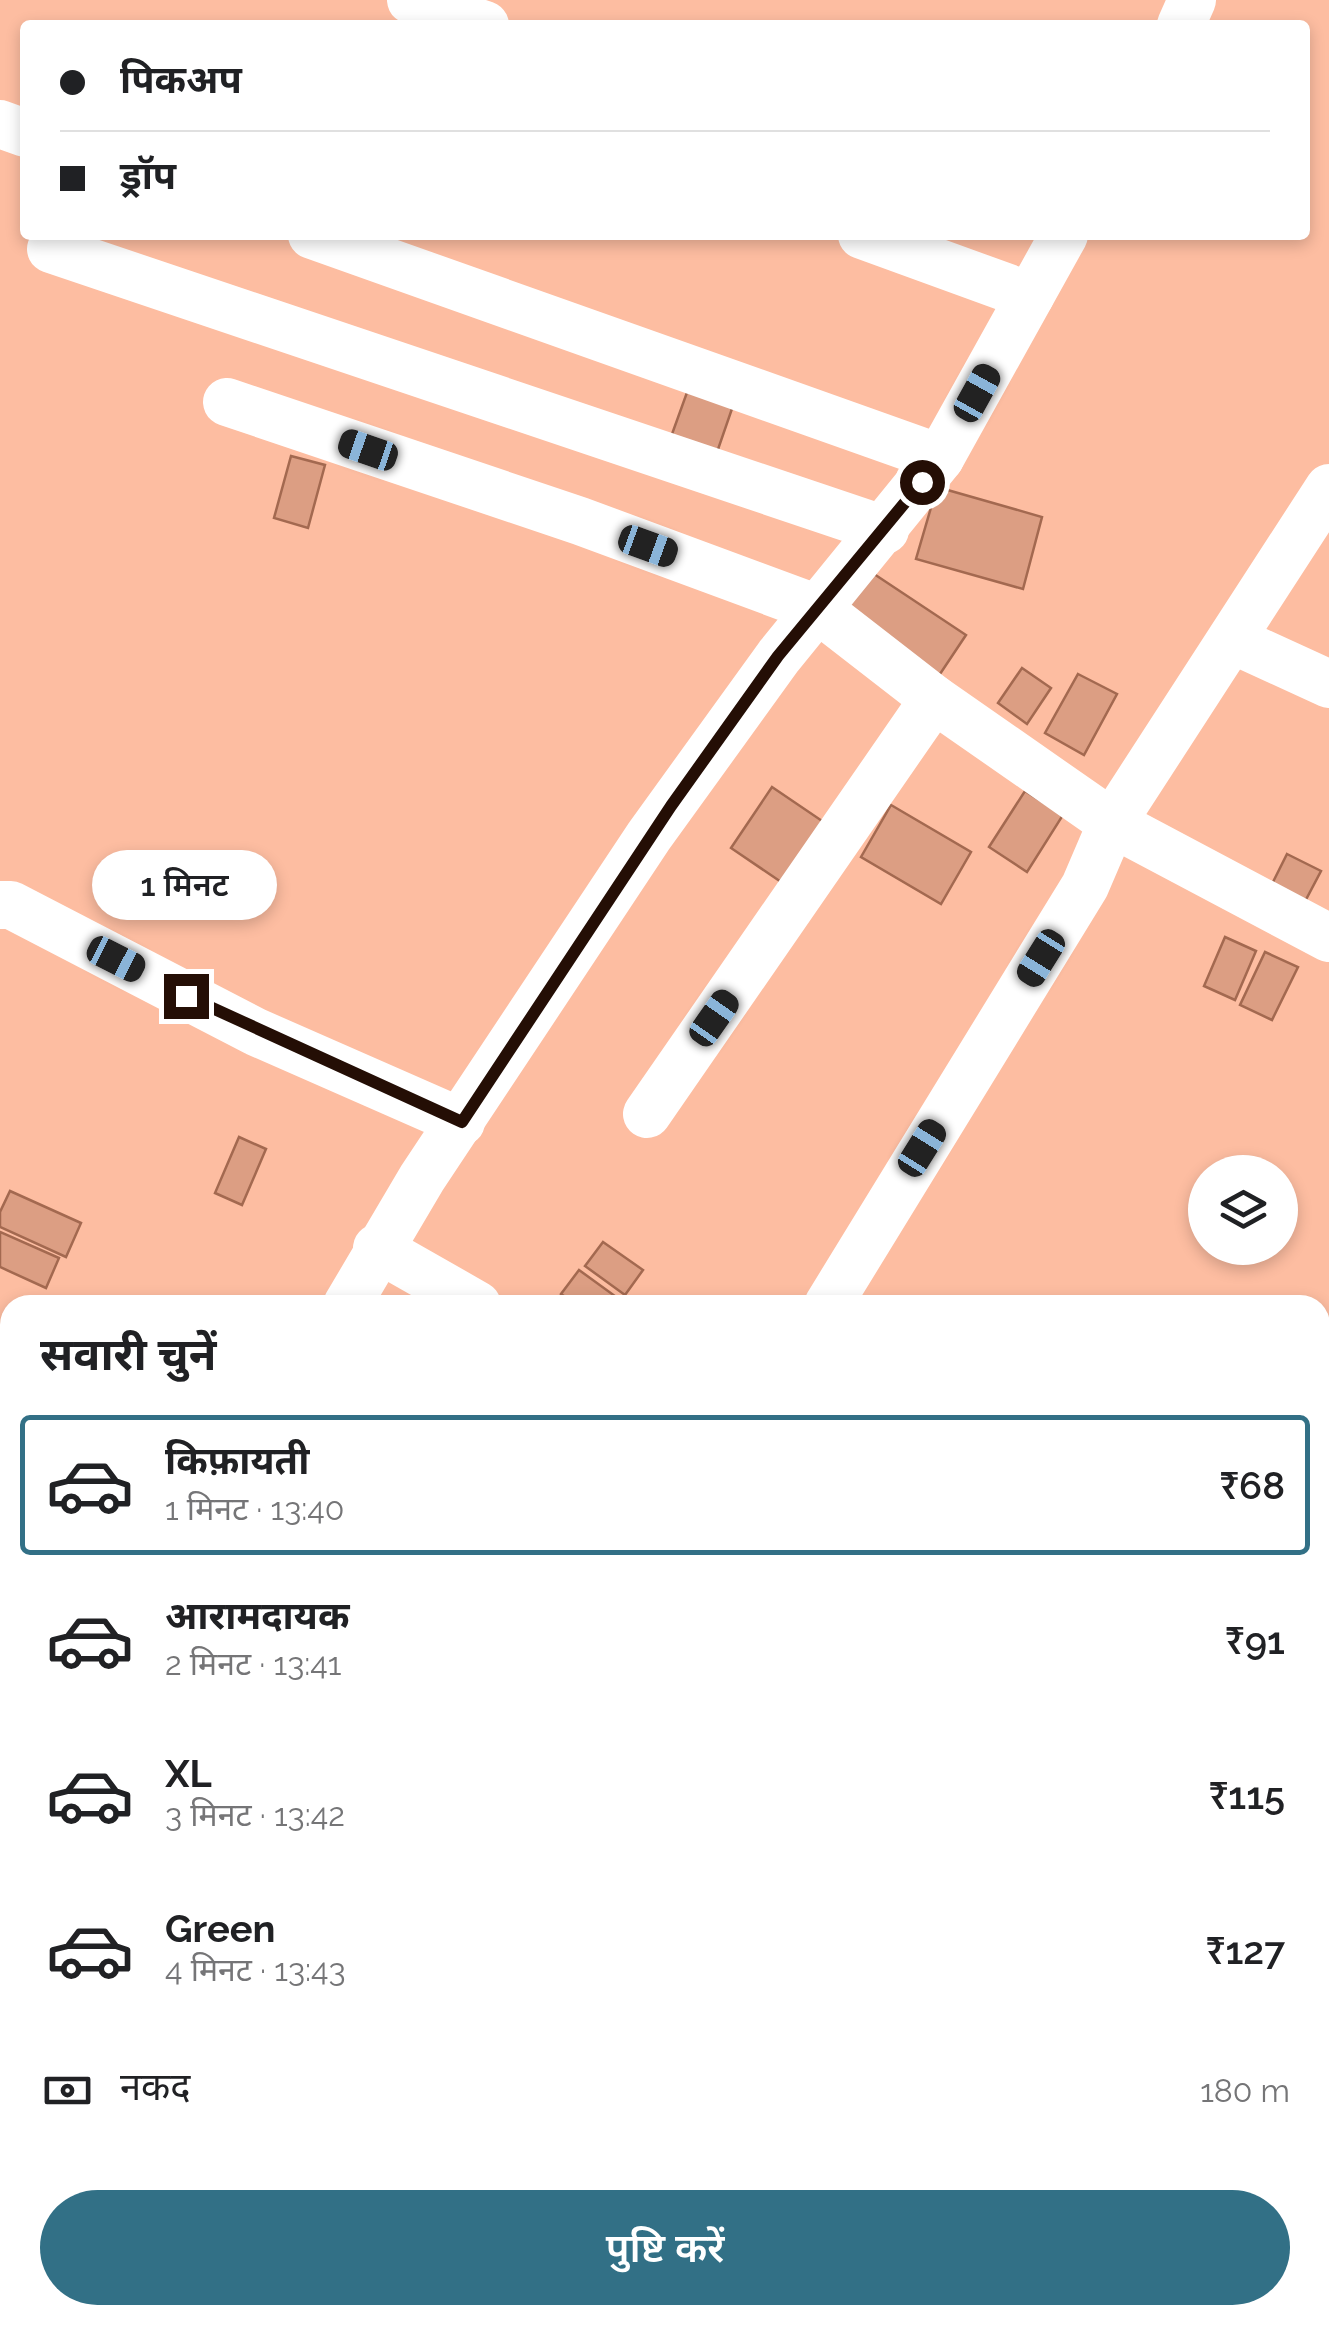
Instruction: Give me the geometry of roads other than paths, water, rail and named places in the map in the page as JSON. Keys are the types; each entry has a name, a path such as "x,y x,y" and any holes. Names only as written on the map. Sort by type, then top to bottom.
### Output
{"street":[{"path":"411,0 470,20"},
{"path":"326,240 940,458"},
{"path":"876,240 1030,296"},
{"path":"351,1295 377,1248 649,836 818,608 940,458 1061,240"},
{"path":"52,249 885,530"},
{"path":"226,402 580,521 818,608 934,698 1112,822 1329,938"},
{"path":"834,1295 1086,886 1112,822 1325,505"},
{"path":"1233,640 1329,684"},
{"path":"648,1114 934,698"},
{"path":"0,905 11,905 256,1032 462,1122"},
{"path":"377,1248 459,1295"}]}
